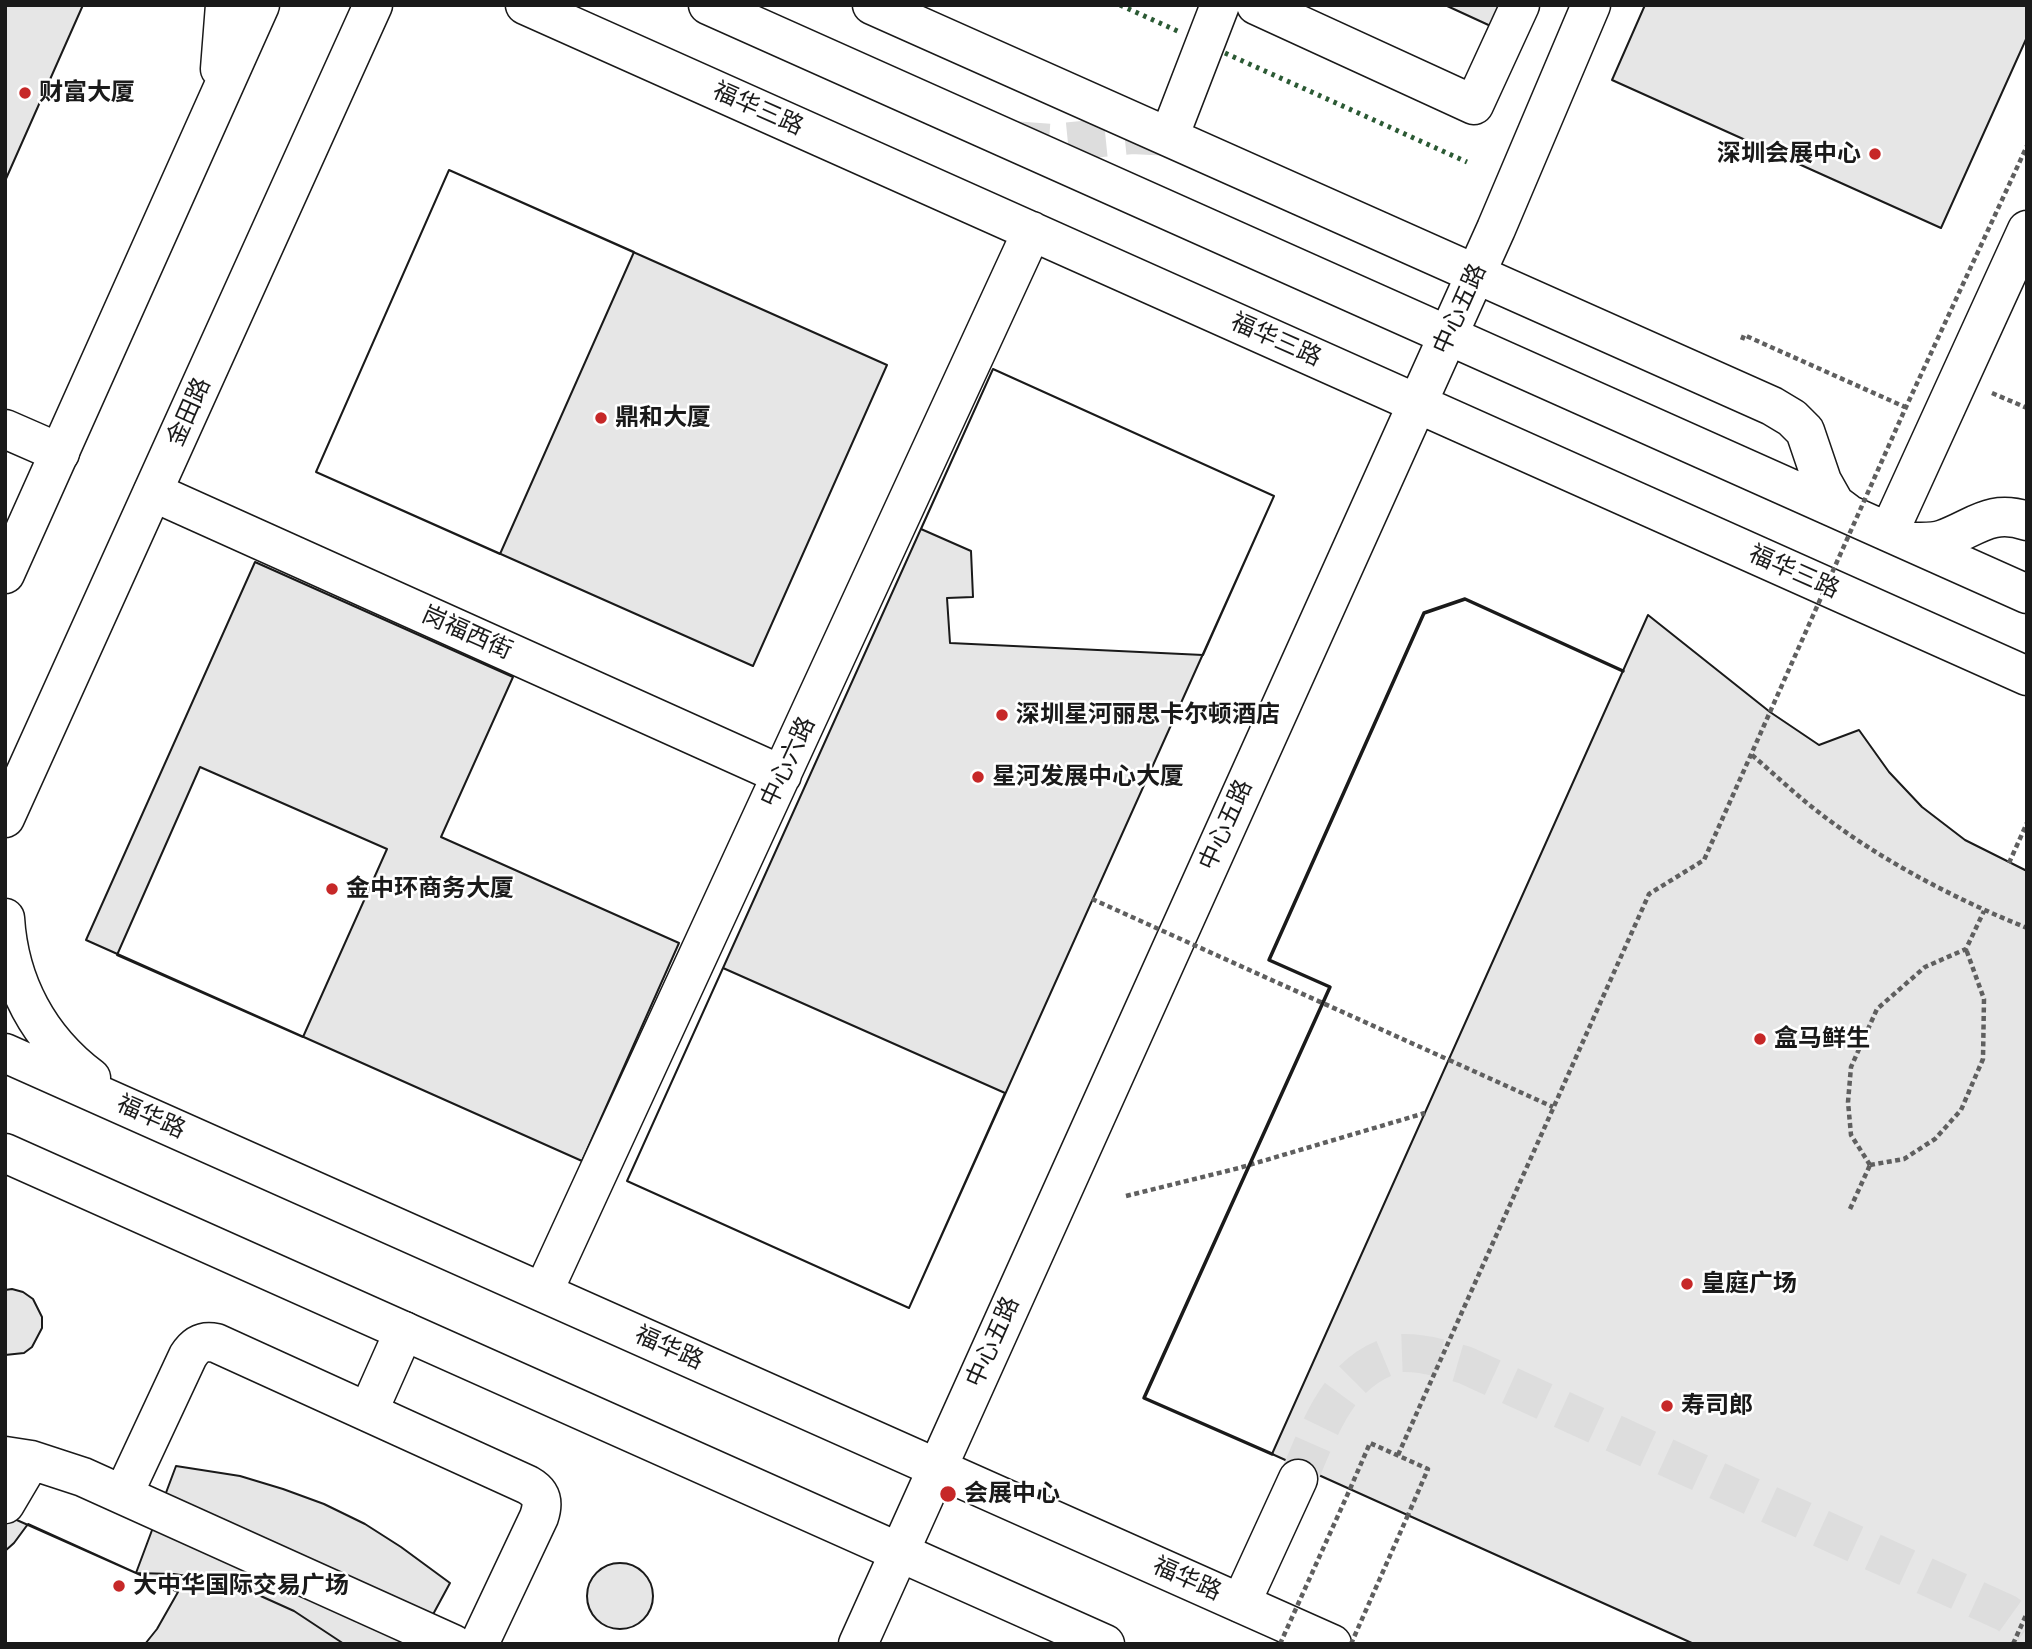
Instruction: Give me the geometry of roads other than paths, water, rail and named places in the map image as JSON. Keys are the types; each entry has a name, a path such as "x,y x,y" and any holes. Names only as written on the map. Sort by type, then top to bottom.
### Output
{"street":[{"path":"216,103 225,5"},
{"path":"5,574 260,5"},
{"name":"金田路","path":"5,818 373,5"},
{"name":"福华三路","path":"525,5 2027,676"},
{"path":"708,5 2027,594"},
{"path":"872,5 1772,406 1792,418 1805,431 1828,494 1835,504 1847,513"},
{"path":"1169,137 1220,5"},
{"path":"1256,5 1474,105 1520,5"},
{"name":"中心五路","path":"858,1644 1476,274 1591,5"},
{"path":"1901,537 2027,230"},
{"name":"中心六路","path":"543,1292 1032,231"},
{"path":"5,429 60,453"},
{"name":"岗福西街","path":"153,492 782,775"},
{"path":"1901,537 1936,542 1983,520 1999,516 2014,516 2027,521"},
{"path":"5,918 9,956 20,989 53,1045 73,1065 96,1082 155,1119"},
{"name":"福华路","path":"5,1053 1332,1644"},
{"path":"5,1153 1105,1644"},
{"path":"5,1171 55,1175"},
{"path":"368,1412 404,1331"},
{"path":"123,1495 188,1356 197,1345 216,1343 528,1485 540,1494 542,1501 539,1517 479,1644"},
{"path":"5,1504 18,1458 83,1477 453,1644"},
{"path":"1241,1603 1298,1479"}],"tunnel":[{"path":"1011,140 1053,143 1132,135 1169,137"},
{"path":"1298,1479 1330,1409 1353,1379 1368,1367 1395,1354 1433,1356 1465,1365 2006,1613 2027,1628"}],"place":[{"name":"财富大厦","path":"25,93"},
{"name":"深圳会展中心","path":"1875,154"},
{"name":"鼎和大厦","path":"601,418"},
{"name":"深圳星河丽思卡尔顿酒店","path":"1002,715"},
{"name":"星河发展中心大厦","path":"978,777"},
{"name":"金中环商务大厦","path":"332,889"},
{"name":"盒马鲜生","path":"1760,1039"},
{"name":"皇庭广场","path":"1687,1284"},
{"name":"寿司郎","path":"1667,1406"},
{"name":"会展中心","path":"948,1494"},
{"name":"大中华国际交易广场","path":"119,1586"}]}
